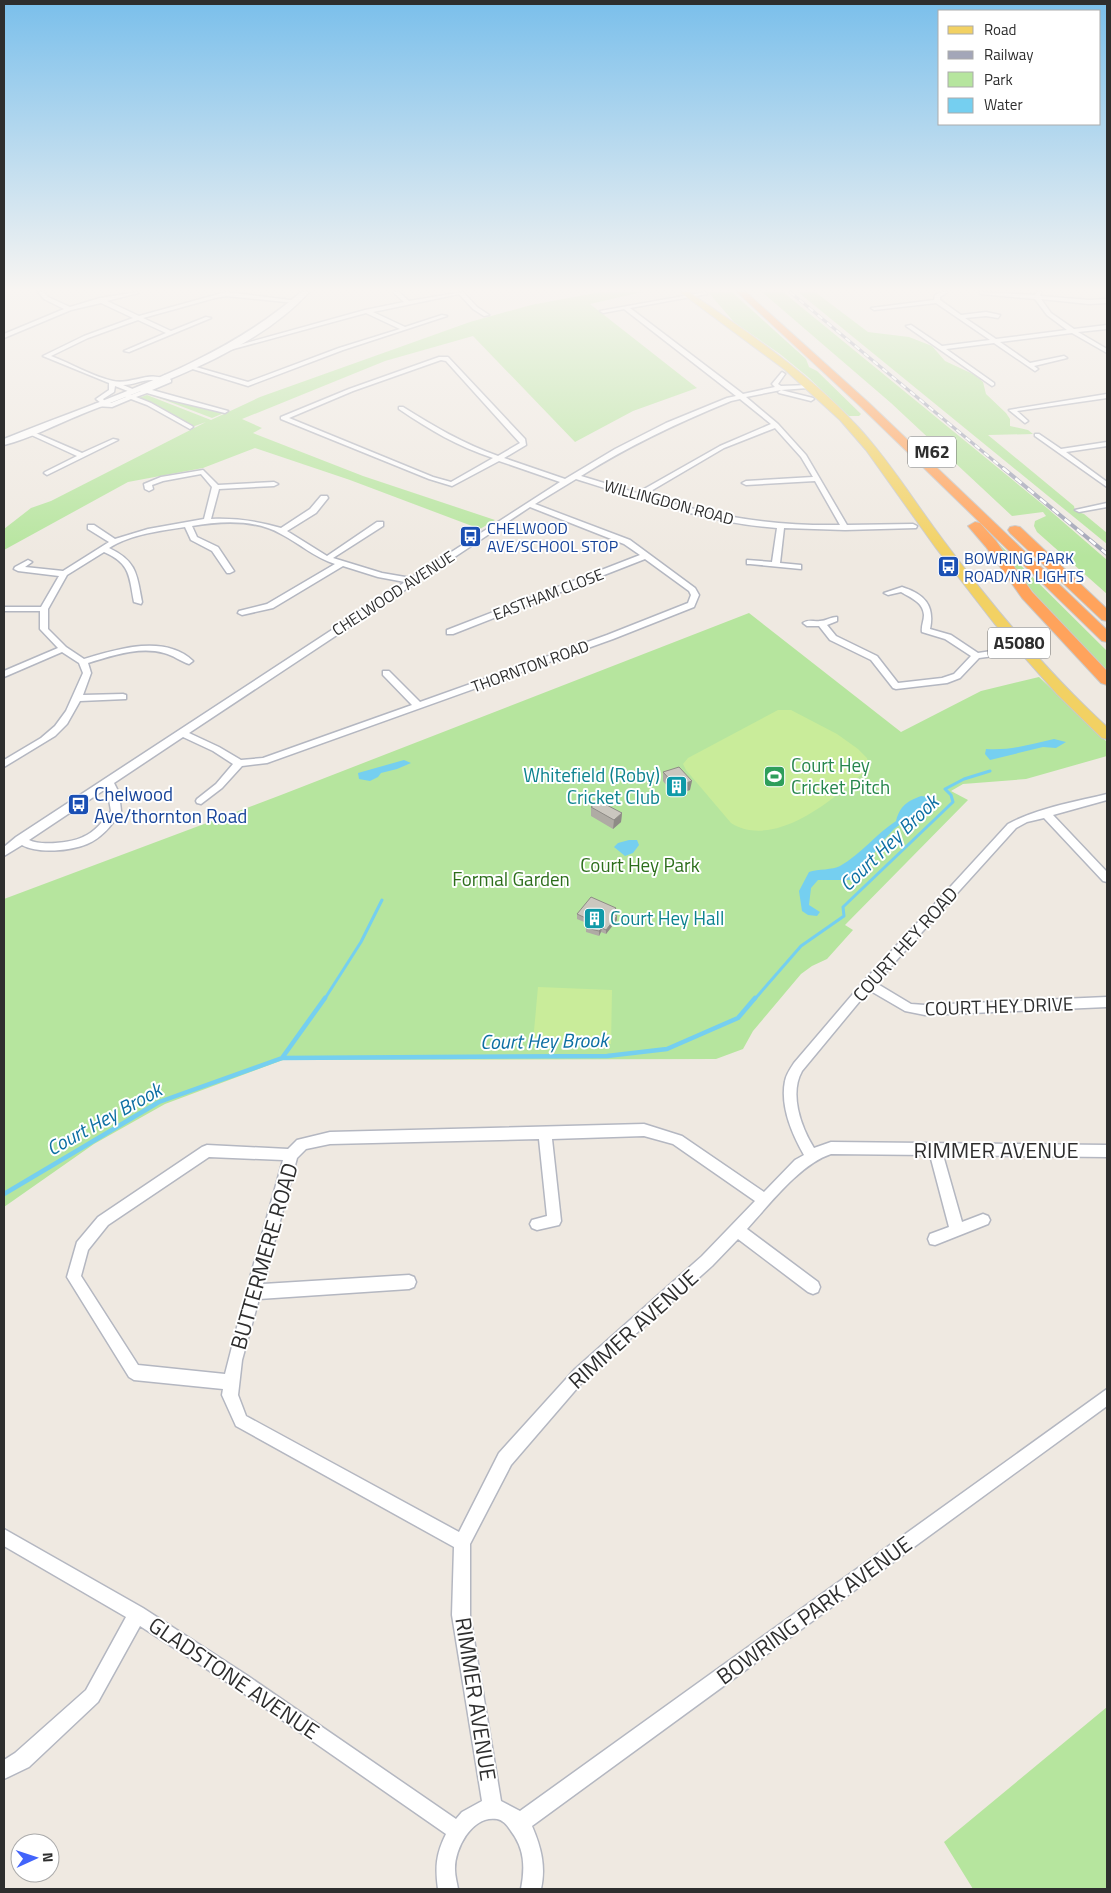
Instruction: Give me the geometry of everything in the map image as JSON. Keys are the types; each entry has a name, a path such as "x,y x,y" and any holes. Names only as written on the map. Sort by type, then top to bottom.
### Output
{"highway":[{"name":"M62","path":"837,380 1107,638"},
{"name":"M62","path":"854,380 918,439"},
{"path":"883,422 990,544 1027,595 1107,680"},
{"path":"1003,518 1107,617"}],"main road":[{"name":"A5080","path":"801,380 845,419 882,463 940,545 1024,649 1107,735"}],"street":[{"path":"105,380 135,392 225,411"},
{"path":"112,383 134,383 143,380"},
{"path":"4,442 101,403 135,392 157,380"},
{"path":"235,380 248,384 258,380"},
{"path":"380,380 283,418 444,483 452,484 463,480 524,444 522,439 468,380"},
{"path":"721,380 776,425 804,456 844,528"},
{"path":"778,380 776,384 784,394 811,399"},
{"path":"101,403 99,399 112,391 112,383"},
{"name":"CHELWOOD AVENUE","path":"4,852 499,524 617,450 709,406 741,396 806,384"},
{"path":"135,392 149,404 190,427"},
{"path":"1025,420 1012,410 1107,396"},
{"path":"1084,400 1094,407"},
{"path":"401,408 443,435 467,447 566,482"},
{"path":"638,496 710,452 742,437 776,425"},
{"path":"29,432 82,456"},
{"path":"1037,435 1107,485"},
{"path":"47,473 115,440"},
{"path":"1061,451 1107,444"},
{"path":"149,489 148,484 161,479 212,469"},
{"path":"203,472 216,487"},
{"name":"WILLINGDON ROAD","path":"575,476 697,513 748,522 781,526 844,528 913,526"},
{"path":"746,483 818,479"},
{"path":"216,487 274,484"},
{"path":"207,521 216,487"},
{"path":"282,531 313,511 324,498"},
{"name":"THORNTON ROAD","path":"239,763 264,762 610,637 691,605 695,595 692,590 646,556 619,539 531,505"},
{"path":"1078,510 1107,505"},
{"path":"4,764 50,735 63,723 76,698 87,673 83,662 62,649 44,630 44,609 64,574 114,542 148,531 188,524 207,521 242,521 257,523 282,531 327,559 381,575 414,581"},
{"path":"188,524 194,538 215,550 230,571"},
{"path":"327,559 380,524"},
{"path":"776,564 781,526"},
{"path":"91,527 114,542"},
{"path":"104,549 122,556 129,563 138,602"},
{"name":"EASTHAM CLOSE","path":"450,632 646,556"},
{"path":"28,562 18,569 64,574"},
{"path":"750,562 798,567"},
{"path":"242,613 270,606 343,563"},
{"path":"888,593 903,585 919,600 930,614 925,630"},
{"path":"4,609 44,609"},
{"path":"807,623 822,624 834,619"},
{"path":"822,624 833,638 874,658 891,687 944,681 957,676 976,656 1024,649"},
{"path":"913,628 925,630 954,641 976,656"},
{"path":"83,662 118,651 152,648 176,652 189,661"},
{"path":"4,673 62,649"},
{"path":"386,673 419,706"},
{"path":"76,698 123,697"},
{"path":"181,733 216,748 239,763 219,786 201,801"},
{"path":"4,837 17,843 34,847 58,846 85,841 103,828 116,811 114,793 109,782"},
{"name":"COURT HEY ROAD","path":"812,1156 800,1136 790,1095 791,1080 798,1067 868,984 1012,826 1022,820 1107,797"},
{"path":"1045,813 1107,878"},
{"name":"COURT HEY DRIVE","path":"868,984 909,1008 925,1010 1107,1002"},
{"name":"BUTTERMERE ROAD","path":"462,1542 241,1421 230,1395 235,1360 291,1155 302,1144 330,1138 644,1130 677,1140 765,1200"},
{"path":"537,1224 554,1220 545,1134"},
{"name":"RIMMER AVENUE","path":"493,1809 462,1615 462,1542 505,1459 580,1374 707,1261 800,1164 812,1156 831,1148 1107,1151"},
{"path":"935,1150 957,1230"},
{"path":"232,1382 134,1372 74,1277 82,1247 103,1221 207,1151 291,1155"},
{"path":"935,1239 983,1220"},
{"path":"737,1230 813,1287"},
{"path":"253,1292 409,1282"},
{"name":"BOWRING PARK AVENUE","path":"520,1823 1107,1397"},
{"name":"GLADSTONE AVENUE","path":"4,1537 137,1614 242,1682 456,1830"},
{"path":"4,1770 22,1760 92,1696 137,1614"},
{"path":"448,1889 445,1882 445,1862 448,1848 456,1830 467,1819 481,1811 493,1809 508,1814 520,1823 532,1848 534,1874 531,1889"}],"green space":[{"path":"307,380 337,380 242,419 262,428 253,433 363,476 495,520 480,529 350,480 255,448 203,468 128,482 4,550 4,529 31,508 51,501 206,422 192,427 138,398 147,395 211,420 260,397"},
{"path":"516,380 687,380 697,388 633,411 575,442"},
{"path":"812,380 827,380 861,414 859,416 849,416"},
{"path":"865,380 891,380 1047,508 1107,560 1107,594 1037,532 1034,526 1035,521 1046,516 1043,512 1012,516"},
{"path":"906,380 981,380 986,394 1010,419 1010,426 1028,430 1033,434 988,435 1074,506 1075,511 1084,514 1107,533 1107,544"},
{"path":"152,393 224,413 212,418 149,394"},
{"path":"992,539 1107,651 1107,672 1037,597"},
{"name":"Court Hey Park","path":"749,613 901,732 981,691 1039,677 1107,742 1107,756 1026,779 963,784 951,791 968,800 845,925 853,930 827,959 801,974 753,1031 743,1049 716,1059 283,1060 165,1104 94,1144 4,1207 4,899 281,795"},
{"name":"Court Hey Cricket Pitch","path":"778,710 791,710 837,734 867,758 869,767 841,792 805,816 786,825 767,830 748,830 731,823 683,764 688,758"},
{"path":"538,987 612,990 611,1044 533,1042"},
{"path":"1107,1707 1107,1889 973,1889 944,1842"}],"water":[{"path":"1054,739 1066,742 1056,748 1043,747 990,760 985,754 986,749 1012,748"},
{"path":"404,760 411,763 381,773 370,781 359,779 358,773"},
{"path":"921,796 929,797 934,803 919,817 906,820 894,829 859,874 849,880 818,880 811,888 809,905 820,912 817,916 808,915 802,911 799,891 809,872 837,867 848,861 896,821 905,805"},
{"path":"637,840 639,845 633,853 625,856 614,847 618,843"}],"building":[{"path":"679,767 692,781 676,786 663,772"},
{"path":"599,801 622,813 614,820 591,807"},
{"name":"Court Hey Hall","path":"591,897 616,908 612,913 617,916 606,930 602,928 599,931 586,928 592,921 577,914"}],"waterway":[{"name":"Court Hey Brook","path":"754,1000 801,946 844,916 843,907 953,802 951,795 945,789 964,779 990,771"},
{"path":"324,1000 361,942 382,900"},
{"path":"282,1058 325,998"},
{"name":"Court Hey Brook","path":"282,1058 607,1056 667,1049 738,1018 755,998"},
{"name":"Court Hey Brook","path":"4,1194 159,1102 282,1058"}],"railway":[{"path":"897,380 1005,470"},
{"path":"1003,468 1107,554"}],"place":[{"name":"CHELWOOD AVE/SCHOOL STOP","path":"471,537"},
{"name":"BOWRING PARK ROAD/NR LIGHTS","path":"948,567"},
{"name":"Court Hey Cricket Pitch","path":"775,776"},
{"name":"Whitefield (Roby) Cricket Club","path":"676,786"},
{"name":"Chelwood Ave/thornton Road","path":"78,805"},
{"name":"Court Hey Hall","path":"594,918"}],"park label":[{"name":"Formal Garden","path":"511,879"}]}
